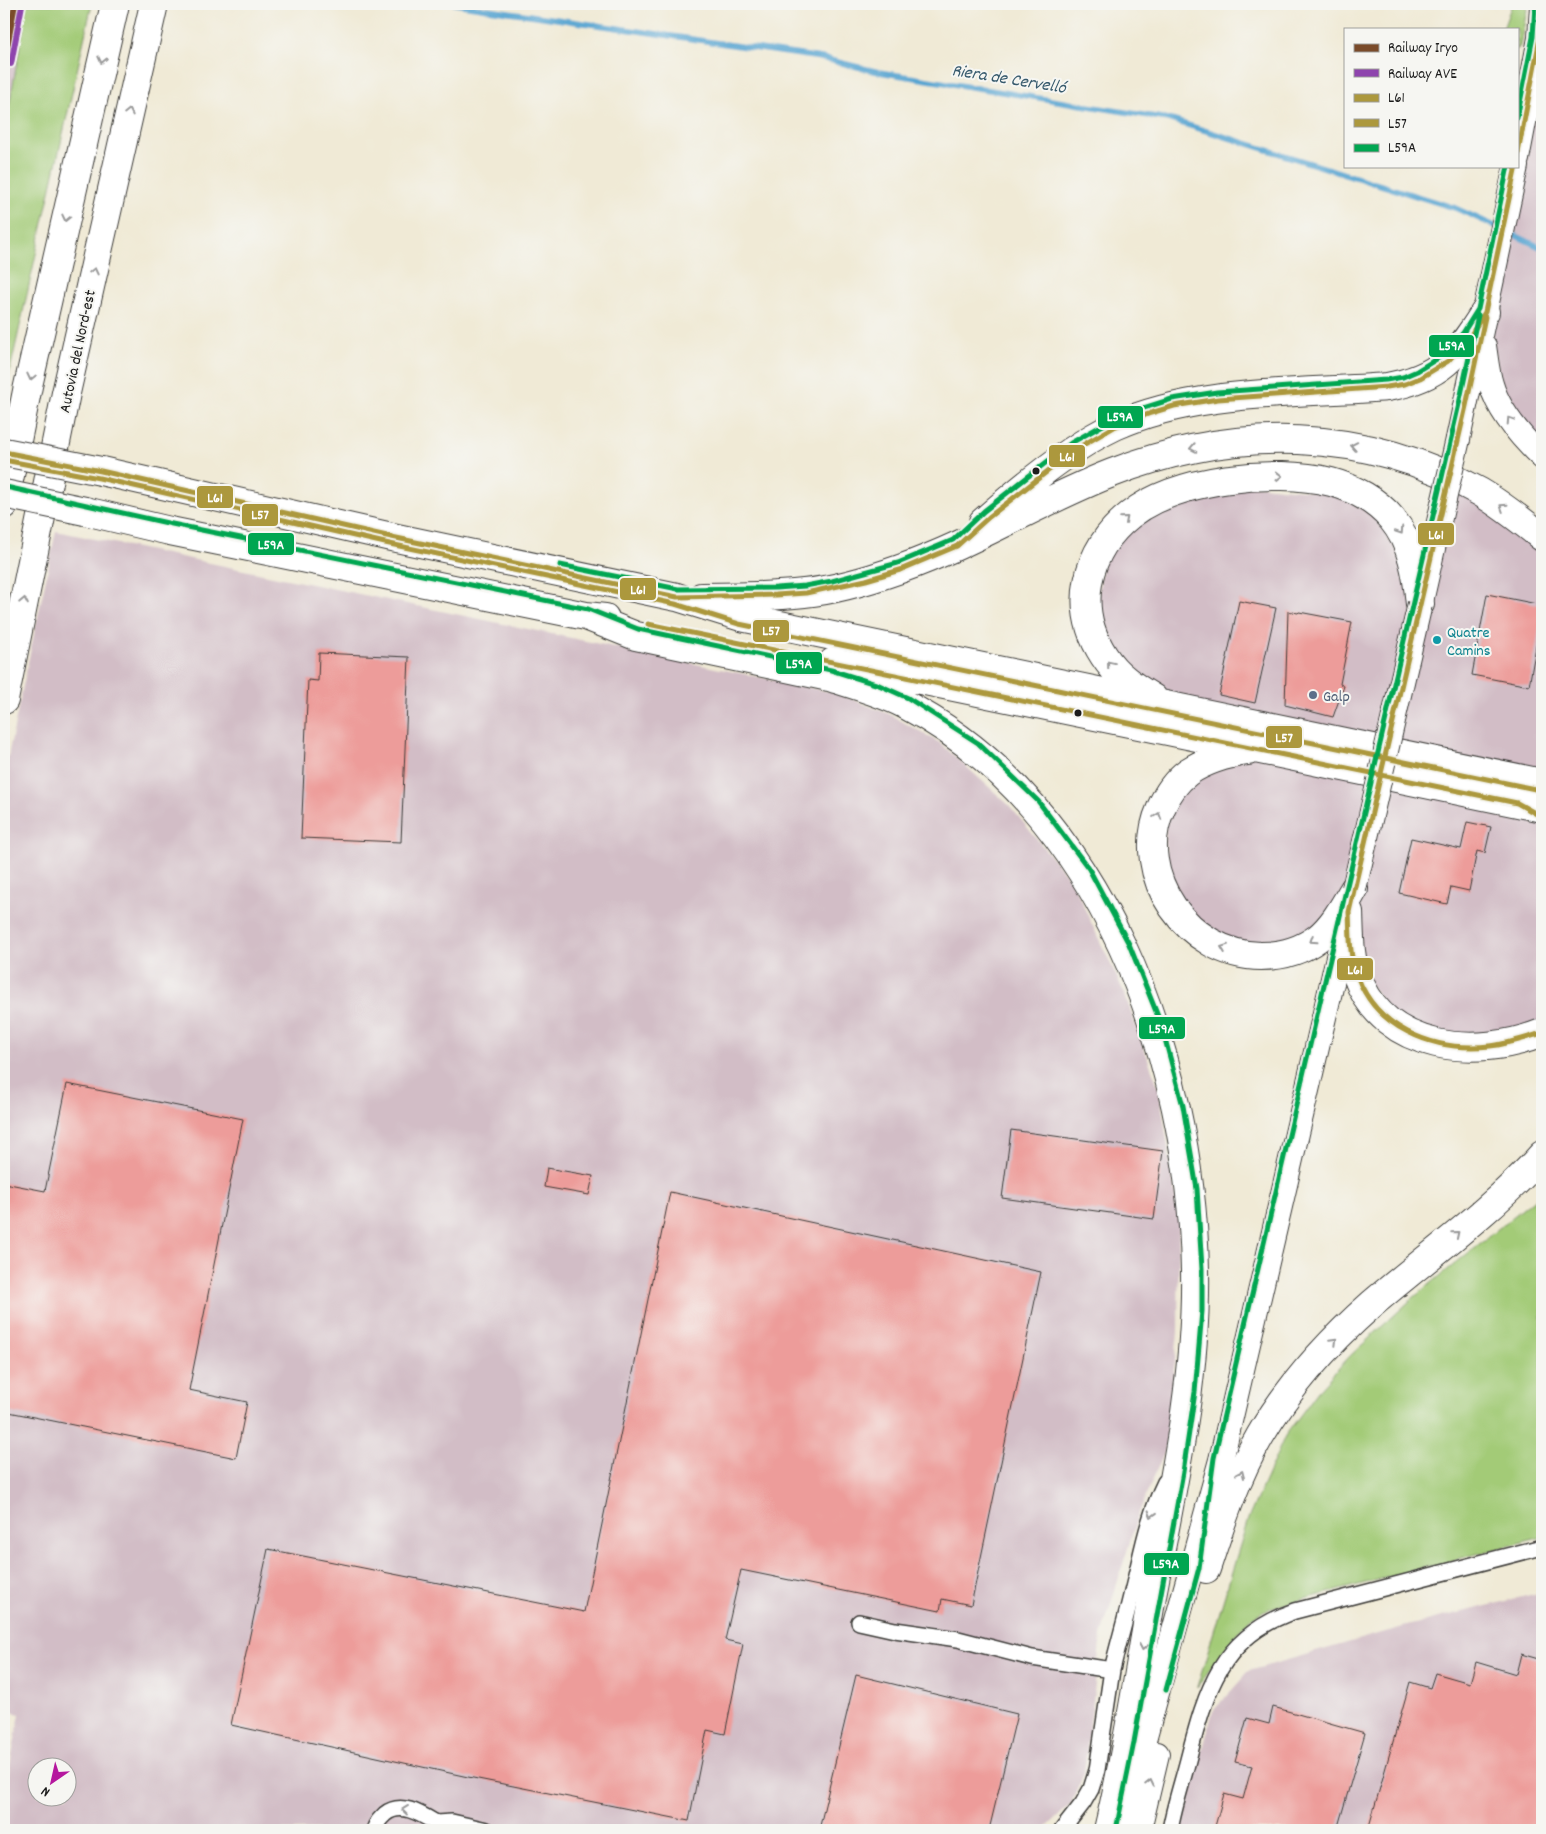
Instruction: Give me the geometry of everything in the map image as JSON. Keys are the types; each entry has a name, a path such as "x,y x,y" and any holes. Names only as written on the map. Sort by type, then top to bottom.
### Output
{"highway":[{"path":"4,506 30,376 114,8"},
{"name":"Autovia del Nord-est","path":"4,700 66,394 151,17"},
{"path":"956,546 1042,474 1076,449 1114,426 1151,413 1195,402 1259,395 1387,387 1404,384 1434,371 1448,361 1484,322"},
{"path":"677,597 776,595 806,593 834,588 900,570 956,546 1112,472 1186,450 1223,442 1262,439 1299,439 1338,443 1411,461 1460,481 1482,493 1514,514 1542,537"},
{"path":"4,452 101,471 387,536 677,597 740,617 1542,783"},
{"path":"1162,704 1136,688 1119,674 1104,657 1093,634 1087,603 1089,575 1095,557 1106,539 1132,513 1167,494 1191,487 1239,478 1283,476 1314,479 1349,488 1380,507 1404,536 1417,577 1420,604"},
{"path":"4,494 170,531 586,616 639,622 1529,806 1542,817"},
{"path":"586,616 636,636 858,685 903,704 956,737 1001,772 1030,801 1060,839 1099,899 1124,951 1155,1030 1176,1105 1190,1191 1195,1270 1189,1377 1179,1454 1108,1830"},
{"path":"1257,749 1232,754 1204,763 1187,773 1164,799 1157,817 1153,849 1160,886 1172,906 1186,924 1200,935 1225,948 1253,956 1272,956 1290,952 1317,938 1351,901"},
{"path":"1351,901 1350,949 1357,978 1364,993 1375,1008 1404,1031 1422,1040 1443,1045 1468,1047 1494,1046 1542,1033"},
{"path":"1206,1568 1229,1501 1244,1468 1264,1430 1298,1380 1322,1353 1371,1305 1508,1190 1542,1155"}],"main road":[{"path":"1518,155 1541,36 1542,5"},
{"path":"1119,1830 1221,1460 1458,439 1515,168"},
{"path":"1484,322 1491,385 1500,403 1521,435 1542,457"},
{"path":"1508,1190 1542,1168"},
{"path":"1139,1830 1206,1568 1221,1460"}],"street":[{"path":"1062,1830 1084,1803 1097,1770 1112,1670 1145,1535 1156,1501 1179,1454"},
{"path":"1170,1830 1198,1721 1215,1675 1225,1661 1251,1633 1265,1623 1296,1611 1542,1547"},
{"path":"859,1622 958,1640 1032,1658 1112,1670"},
{"path":"374,1830 377,1822 391,1809 406,1809 419,1813 437,1827 452,1822 487,1830"}],"shaded area":[{"path":"4,19 24,24 4,134"},
{"path":"1542,103 1542,457 1509,419 1485,312 1523,145"},
{"path":"1450,479 1542,537 1542,1033 1529,1038 1404,1031 1328,928 1253,956 1168,900 1164,799 1231,754 1093,634 1106,539 1217,481 1366,497 1417,577"},
{"path":"56,531 836,693 889,714 940,743 1009,805 1072,882 1123,990 1159,1089 1179,1220 1178,1332 1165,1450 1138,1515 1101,1636 1084,1773 1071,1804 1044,1830 4,1830 4,1796 20,1714 4,1710 4,775"},
{"path":"1542,1592 1542,1830 1181,1830 1213,1711 1249,1671 1403,1627"}],"green space":[{"path":"4,4 92,4 4,397 4,134 24,24 4,19"},
{"path":"1512,4 1528,4 1518,49 1518,28 1503,28"},
{"path":"1542,1193 1542,1537 1270,1608 1251,1618 1229,1643 1197,1687 1248,1519 1285,1436 1321,1387 1350,1356 1413,1298"}],"building":[{"path":"1487,594 1542,605 1529,686 1472,675"},
{"path":"1239,601 1276,608 1255,703 1219,695"},
{"path":"1288,611 1352,622 1340,684 1344,686 1333,717 1285,705"},
{"path":"319,653 409,657 401,842 301,838 308,680 318,681"},
{"path":"1467,822 1491,827 1485,853 1477,851 1469,891 1451,887 1447,904 1399,893 1411,838 1461,849"},
{"path":"67,1084 243,1119 189,1390 247,1402 236,1458 4,1411 4,1183 45,1191"},
{"path":"1011,1130 1163,1151 1154,1219 1002,1198"},
{"path":"547,1168 593,1176 589,1195 544,1187"},
{"path":"670,1192 1041,1272 971,1605 942,1599 940,1611 741,1570 725,1640 743,1644 725,1734 707,1730 689,1821 468,1777 231,1725 268,1549 584,1612"},
{"path":"1521,1654 1542,1660 1542,1830 1368,1830 1410,1682 1430,1688 1435,1673 1470,1683 1476,1662 1516,1674"},
{"path":"856,1675 1017,1714 989,1830 819,1830"},
{"path":"1273,1707 1365,1733 1337,1830 1214,1830 1224,1794 1243,1799 1252,1766 1235,1762 1247,1718 1269,1724"}],"waterway":[{"name":"Riera de Cervelló","path":"455,4 821,58 879,72 1168,119 1455,208 1497,227"},
{"name":"Riera de Cervelló","path":"1508,232 1542,248"}],"rail line":[{"name":"Iryo","path":"4,63 15,4"},
{"name":"AVE","path":"11,64 22,5"}],"transit line":[{"name":"L59A","path":"1518,113 1533,37 1535,5"},
{"name":"L61","path":"1518,153 1540,38 1542,5"},
{"name":"L59A","path":"560,565 678,589 776,588 805,586 832,581 898,563 953,540 984,511 1071,443 1110,421 1131,412 1172,399 1217,392 1386,380 1403,377 1443,355 1463,333 1478,309 1508,168"},
{"name":"L61","path":"4,452 101,471 387,536 677,597 806,593 866,580 900,570 957,546 989,517 1076,449 1114,427 1151,413 1174,406 1218,399 1387,387 1405,384 1420,378 1448,361 1469,338 1485,312 1516,168"},
{"name":"L59A","path":"1166,1690 1199,1568 1214,1458 1459,404 1478,315"},
{"name":"L61","path":"1485,317 1349,912 1350,941 1353,962 1363,989 1375,1007 1390,1021 1408,1032 1427,1040 1447,1045 1469,1047 1503,1044 1542,1033"},
{"name":"L57","path":"4,460 99,478 385,543 675,604 739,624 1540,790"},
{"name":"L59A","path":"6,487 172,524 588,609 638,629 831,670 879,685 908,698 978,743 1038,801 1089,869 1129,944 1161,1024 1183,1106 1197,1189 1202,1269 1202,1311 1195,1392 1183,1472 1134,1742 1116,1830"},
{"name":"L61","path":"648,624 1517,803 1542,817"}],"place":[{"name":"Quatre Camins","path":"1437,640"},
{"name":"Galp","path":"1313,695"}]}
